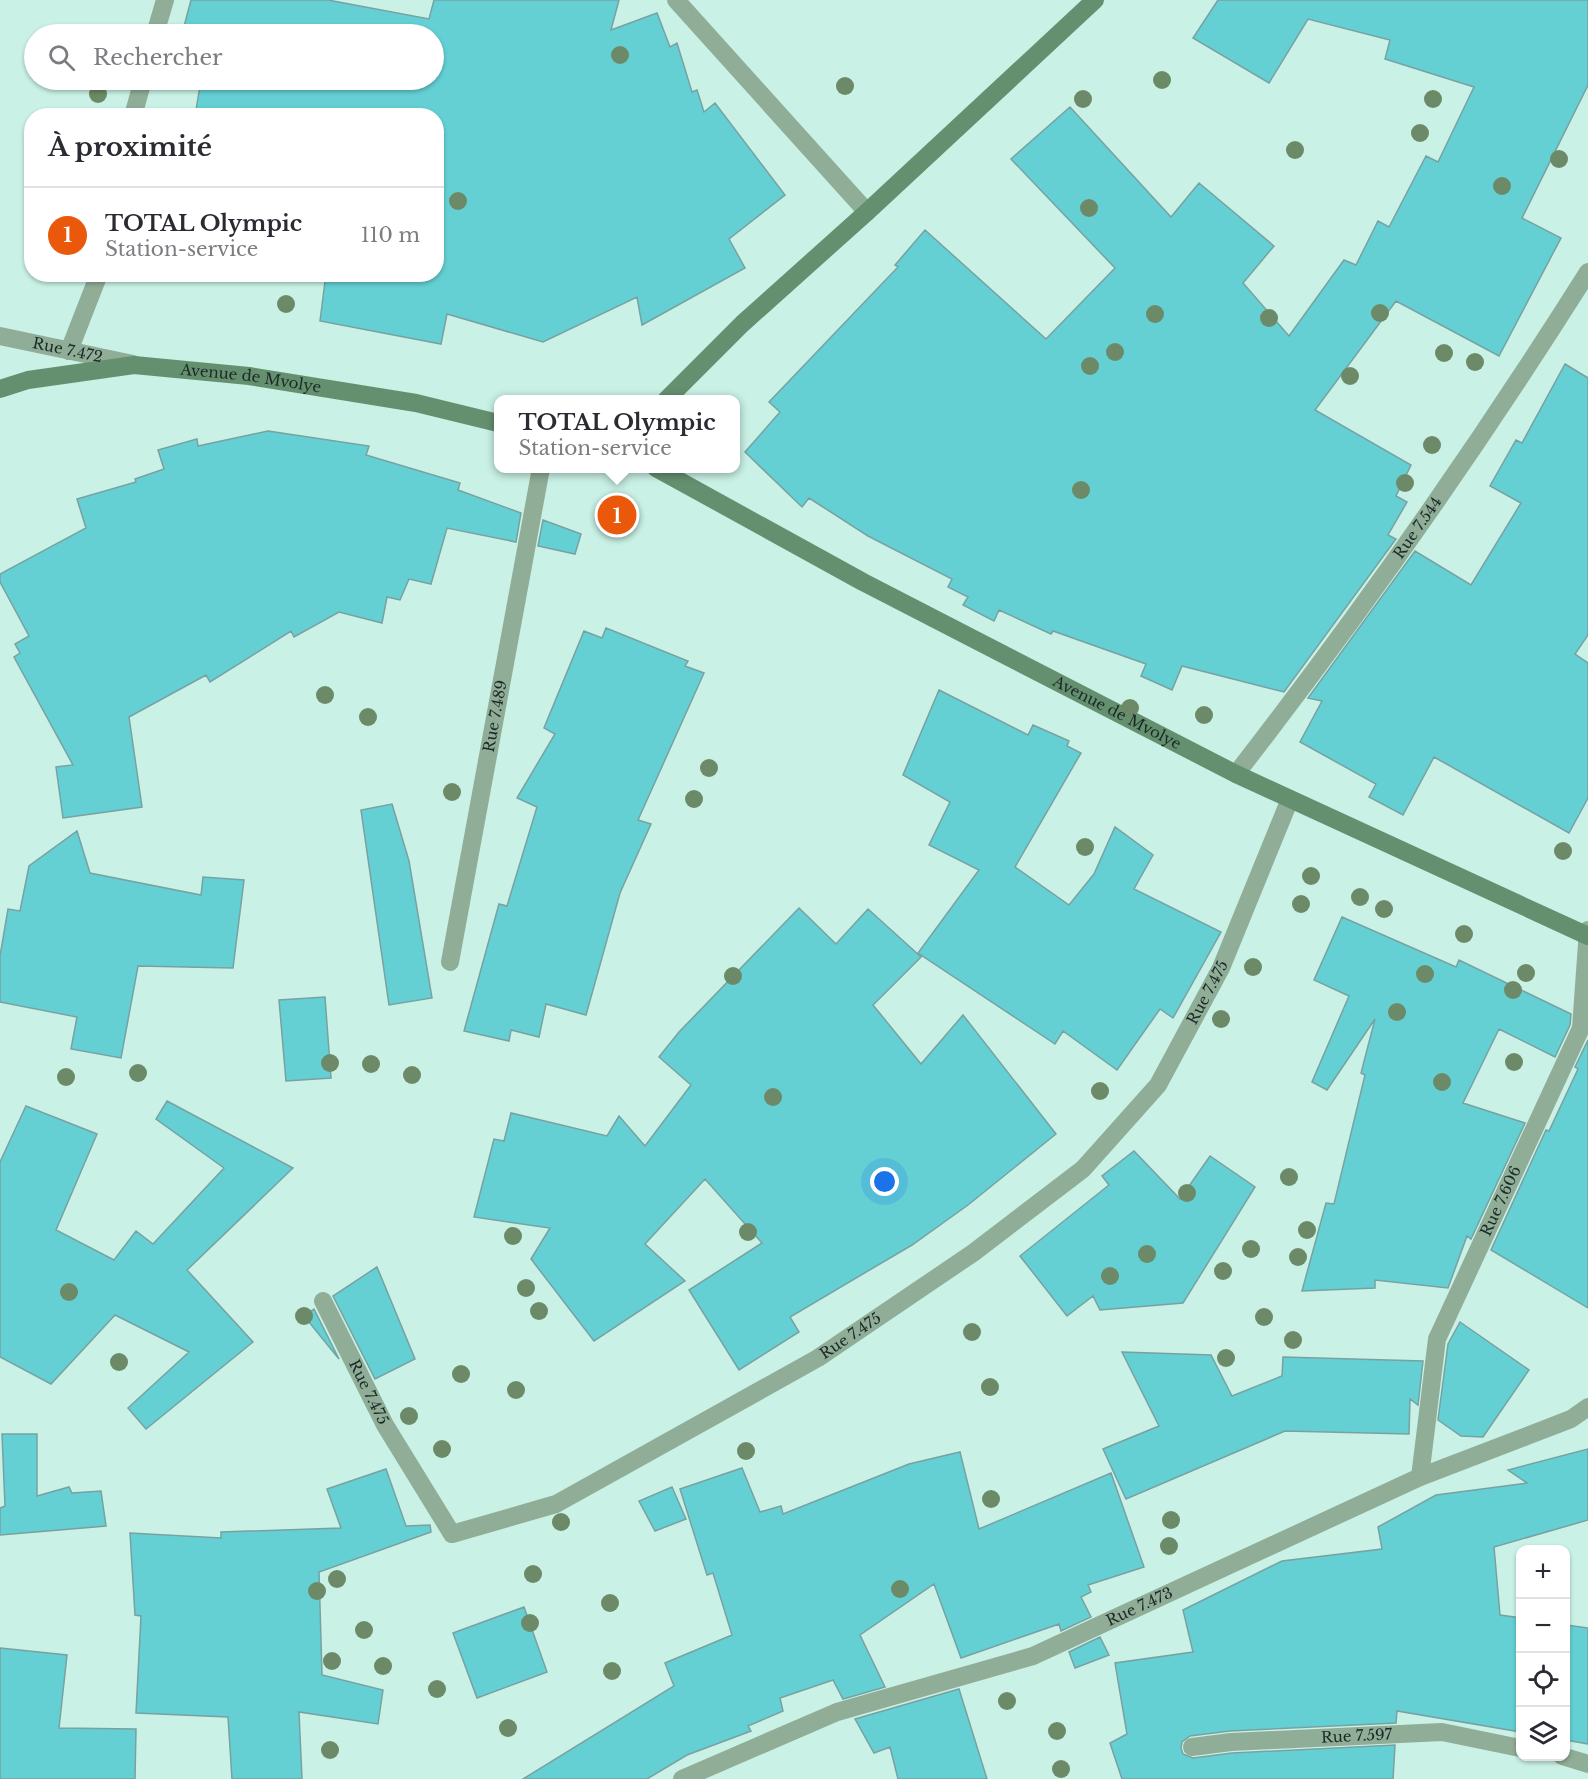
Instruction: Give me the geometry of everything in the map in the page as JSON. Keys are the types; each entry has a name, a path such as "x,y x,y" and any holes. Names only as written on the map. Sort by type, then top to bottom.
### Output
{"street":[{"path":"159,24 165,0"},
{"path":"676,0 867,212"},
{"path":"670,395 742,324 867,212 1095,0"},
{"path":"135,108 140,90"},
{"name":"Rue 7.544","path":"1236,774 1321,665 1510,396 1588,272"},
{"path":"69,351 96,282"},
{"name":"Rue 7.472","path":"0,336 134,364"},
{"name":"Avenue de Mvolye","path":"0,389 28,380 134,364 249,376 416,403 494,422"},
{"name":"Rue 7.489","path":"450,962 540,473"},
{"name":"Avenue de Mvolye","path":"665,473 874,587 1236,774 1587,934"},
{"name":"Rue 7.475","path":"323,1301 385,1425 452,1534 556,1504 818,1358 973,1253 1083,1169 1158,1085 1221,968 1290,799"},
{"name":"Rue 7.606","path":"1420,1477 1437,1339 1581,1028 1587,934"},
{"name":"Rue 7.473","path":"682,1779 837,1712 1033,1656 1420,1477 1571,1419 1588,1407"},
{"name":"Rue 7.597","path":"1192,1747 1231,1742 1442,1732 1516,1747"},
{"path":"1570,1758 1588,1764"}],"building":[{"path":"191,0 328,0 429,19 434,0 619,0 611,30 657,13 670,47 677,43 692,92 697,90 704,112 715,103 785,195 729,239 745,268 642,325 637,297 543,342 447,314 441,344 320,321 325,282 444,282 444,108 196,108 199,90 444,90 444,24 185,24"},
{"path":"1218,0 1588,0 1588,85 1522,218 1561,238 1499,356 1396,301 1315,410 1411,465 1396,496 1407,502 1388,535 1396,539 1284,692 1182,666 1172,690 1141,676 1146,664 1053,631 1051,634 999,610 994,621 963,605 968,597 948,587 952,579 868,536 809,498 802,507 745,452 780,412 769,402 898,267 895,265 925,230 1046,339 1115,268 1011,159 1070,107 1171,217 1199,183 1274,246 1243,283 1289,336 1344,260 1356,265 1378,221 1389,227 1426,156 1438,162 1474,87 1385,59 1390,40 1308,19 1269,83 1193,38"},
{"path":"1565,364 1588,378 1588,635 1575,654 1588,663 1588,798 1569,833 1434,757 1403,815 1369,797 1376,784 1300,742 1322,701 1308,698 1415,551 1471,585 1521,503 1490,486 1516,440 1522,443"},
{"path":"268,431 369,446 366,455 460,483 458,490 521,513 516,542 447,528 431,584 409,579 400,600 387,597 382,623 339,612 294,637 291,631 210,682 206,675 129,717 142,807 63,818 56,767 73,765 14,657 20,653 15,644 29,636 0,582 0,574 86,528 77,499 136,482 135,479 164,469 158,450 197,439 198,446"},
{"path":"543,520 581,534 575,554 538,546"},
{"path":"606,628 688,661 685,666 704,673 638,820 651,824 620,893 586,1015 546,1004 539,1037 511,1030 509,1041 464,1031 499,904 507,906 537,807 517,798 555,734 544,728 584,631 602,638"},
{"path":"939,690 1028,735 1033,725 1069,741 1067,746 1081,753 1015,867 1069,905 1094,874 1115,827 1153,855 1134,889 1221,932 1173,1018 1160,1009 1117,1070 1063,1031 1055,1044 918,953 979,870 929,845 950,802 903,775"},
{"path":"392,804 409,861 432,998 389,1005 361,810"},
{"path":"77,831 90,873 201,895 203,877 244,880 233,968 138,966 121,1058 71,1049 77,1017 0,1002 0,956 8,909 20,911 29,866"},
{"path":"799,908 836,944 868,909 921,957 873,1005 921,1064 963,1015 1056,1134 968,1205 912,1245 790,1317 799,1332 739,1370 689,1290 762,1243 705,1179 645,1244 685,1281 594,1341 531,1259 550,1228 474,1217 494,1139 504,1141 511,1113 607,1136 619,1116 645,1146 691,1085 659,1057 679,1032"},
{"path":"1342,917 1456,967 1459,960 1571,1014 1570,1025 1555,1057 1499,1029 1463,1103 1525,1123 1471,1239 1467,1236 1448,1288 1375,1280 1375,1288 1302,1291 1326,1203 1334,1204 1365,1075 1361,1073 1375,1019 1327,1090 1312,1082 1349,996 1314,980"},
{"path":"325,997 331,1078 286,1081 279,1000"},
{"path":"1588,1040 1588,1308 1491,1250 1546,1130 1549,1131 1578,1069 1575,1067"},
{"path":"167,1101 293,1168 187,1270 253,1342 146,1429 128,1408 189,1352 115,1315 51,1384 0,1357 0,1162 26,1106 97,1134 56,1230 114,1260 136,1231 153,1244 224,1168 156,1119"},
{"path":"1134,1151 1180,1199 1210,1156 1255,1187 1183,1303 1100,1310 1093,1296 1067,1316 1020,1256 1109,1185 1102,1176"},
{"path":"377,1267 415,1359 375,1379 333,1296"},
{"path":"314,1309 339,1359 304,1316"},
{"path":"1460,1322 1529,1370 1483,1437 1461,1436 1438,1420 1448,1344"},
{"path":"1122,1352 1211,1355 1232,1396 1282,1376 1283,1357 1423,1361 1418,1405 1410,1399 1409,1434 1285,1431 1126,1499 1103,1449 1159,1426"},
{"path":"2,1434 37,1434 37,1496 69,1487 72,1493 101,1491 106,1526 0,1535 0,1508 5,1506"},
{"path":"1588,1449 1588,1520 1494,1547 1500,1615 1516,1617 1516,1731 1397,1711 1396,1723 1230,1731 1190,1736 1182,1742 1183,1754 1193,1758 1232,1753 1395,1745 1393,1779 1122,1779 1110,1743 1127,1734 1115,1663 1193,1652 1183,1610 1282,1561 1382,1549 1378,1527 1436,1495 1527,1483 1508,1470"},
{"path":"960,1452 979,1529 1111,1473 1144,1567 1088,1585 1091,1592 1081,1597 1091,1617 1061,1631 1059,1624 961,1658 934,1584 860,1635 885,1687 843,1699 833,1680 780,1698 783,1711 748,1726 751,1731 687,1755 647,1779 523,1779 674,1686 665,1663 732,1635 713,1573 707,1575 680,1489 742,1468 760,1512 781,1506 783,1514 909,1464"},
{"path":"386,1469 406,1526 430,1525 431,1532 319,1572 322,1675 383,1690 378,1724 299,1712 302,1779 232,1779 228,1717 136,1713 141,1616 135,1615 130,1533 221,1538 221,1532 341,1528 327,1489"},
{"path":"672,1487 686,1519 655,1531 639,1501"},
{"path":"524,1607 547,1672 477,1698 453,1633"},
{"path":"1570,1626 1588,1628 1588,1744 1570,1741"},
{"path":"1100,1637 1109,1655 1075,1668 1069,1652"},
{"path":"0,1648 67,1655 59,1728 136,1729 135,1779 0,1779"},
{"path":"959,1689 987,1779 898,1779 890,1747 874,1753 855,1719"}],"place":[{"name":"TOTAL Olympic","path":"617,515"}]}
